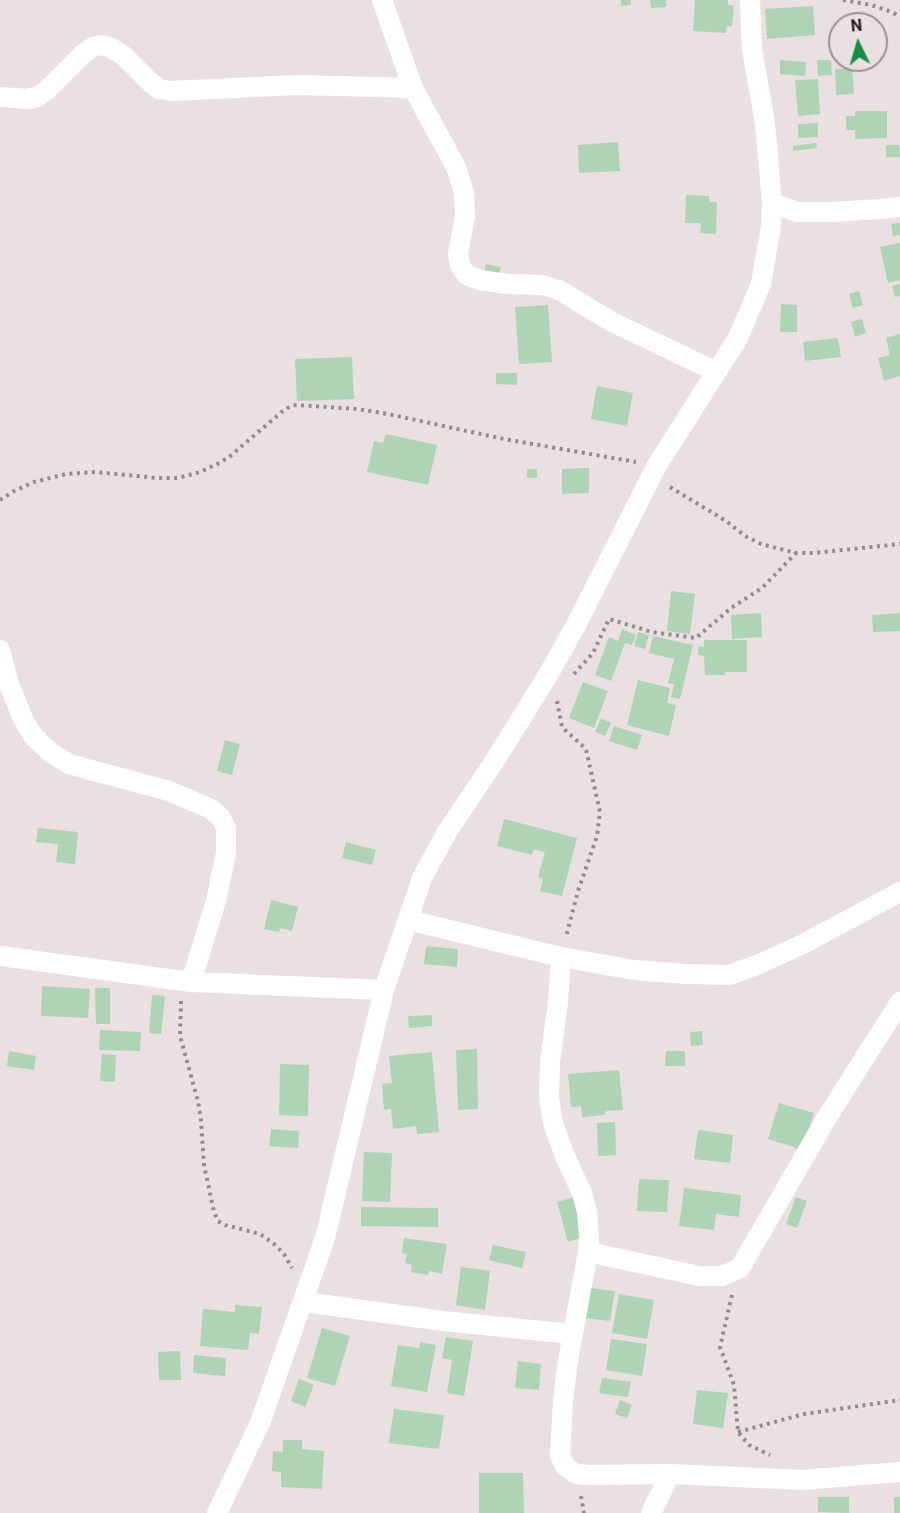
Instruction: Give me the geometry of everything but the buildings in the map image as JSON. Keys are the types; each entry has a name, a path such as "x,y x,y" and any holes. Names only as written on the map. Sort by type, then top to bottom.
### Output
{"street":[{"path":"382,0 413,88 456,167 464,192 465,216 458,254 460,266 467,275 479,280 542,285 559,290 612,322 717,372"},
{"path":"217,1513 260,1423 326,1238 384,990 422,878 447,832 550,679 654,470 738,338 761,284 771,226 772,203 765,123 752,49 750,0"},
{"path":"0,97 29,99 38,97 83,54 100,45 110,47 124,56 159,89 171,91 297,85 413,88"},
{"path":"772,203 797,212 880,210 900,207"},
{"path":"0,650 9,684 24,721 34,737 50,752 69,764 169,791 211,809 221,818 226,828 226,853 216,901 187,982"},
{"path":"408,920 561,957 634,970 729,975 803,944 900,892"},
{"path":"0,956 187,982 384,990"},
{"path":"561,957 550,1062 549,1098 553,1123 582,1193 587,1212 589,1236 568,1360 562,1412 560,1456 565,1466 576,1474 584,1475 670,1474 803,1480 900,1472"},
{"path":"588,1252 699,1276 722,1276 740,1268 829,1114 900,1002"},
{"path":"305,1297 443,1321 572,1334"},
{"path":"651,1513 670,1474"}],"path":[{"path":"843,0 871,5 900,17"},
{"path":"0,500 14,490 34,482 66,474 95,472 178,478 200,471 229,457 284,410 297,405 357,409 388,414 654,470 745,536 761,544 796,553 814,554 900,544"},
{"path":"561,957 578,891 597,837 600,812 586,749 562,727 550,679 576,674 592,653 609,619 652,632 696,638 731,608 762,588 796,553"},
{"path":"187,982 180,1015 180,1036 198,1101 204,1165 214,1212 218,1221 225,1225 260,1234 274,1244 284,1254 305,1297"},
{"path":"740,1268 728,1308 720,1347 734,1385 738,1432 749,1445 770,1455"},
{"path":"738,1432 804,1414 900,1400"}]}
